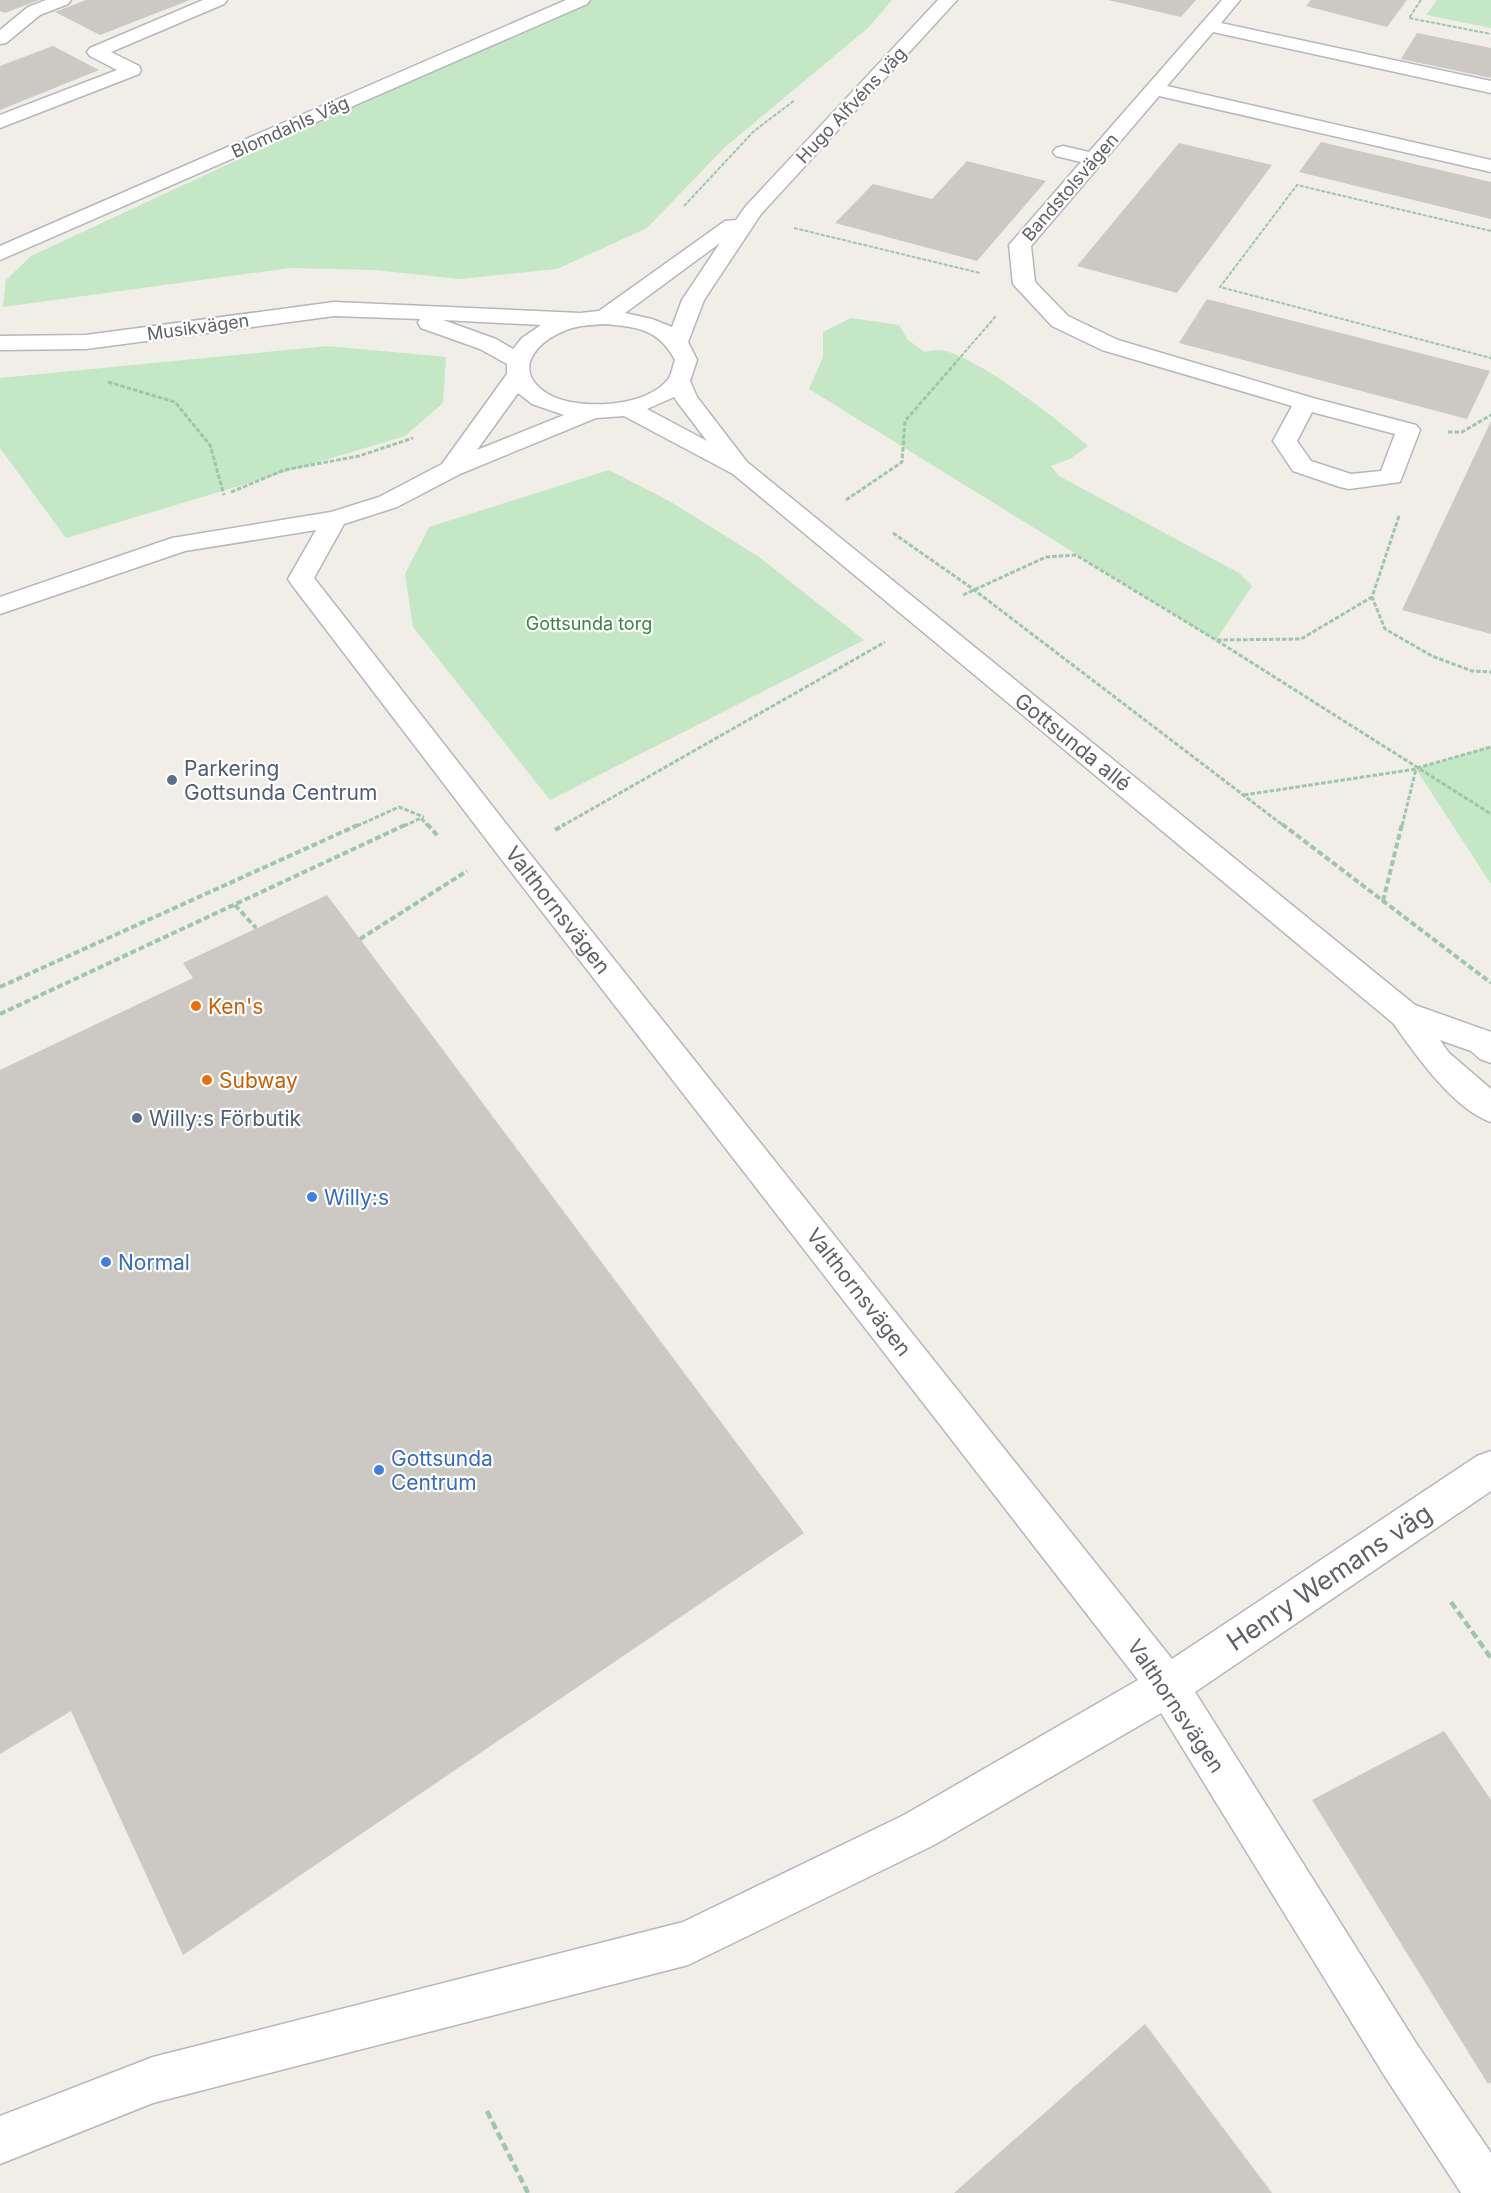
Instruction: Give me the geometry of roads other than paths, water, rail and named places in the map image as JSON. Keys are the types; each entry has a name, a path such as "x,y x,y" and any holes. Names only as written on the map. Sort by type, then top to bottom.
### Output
{"street":[{"path":"0,39 34,11 62,0"},
{"path":"0,123 132,70 96,52 218,0"},
{"name":"Blomdahls Väg","path":"0,255 579,0"},
{"name":"Hugo Alfvéns väg","path":"676,341 693,300 753,210 948,0"},
{"name":"Bandstolsvägen","path":"1230,0 1177,50 1150,84 1117,118 1094,159 1020,245 1024,284 1060,321 1110,345 1305,403"},
{"path":"1207,20 1491,87"},
{"path":"1150,84 1491,166"},
{"path":"1063,152 1094,159"},
{"name":"Hugo Alfvéns väg","path":"605,318 648,289 753,210"},
{"name":"Musikvägen","path":"0,343 86,342 334,309 580,320"},
{"name":"Musikvägen","path":"397,311 488,344 518,368"},
{"path":"451,469 518,368 524,348 536,336 556,326 580,320 605,318 631,320 653,326 676,341 686,360 679,381 657,398 627,408 593,411 560,406 540,398 526,387 518,368"},
{"name":"Gottsunda allé","path":"679,381 686,398 742,469"},
{"path":"1305,403 1408,430 1391,477 1349,482 1302,466 1285,441 1305,403"},
{"name":"Gottsunda allé","path":"627,408 742,469 1404,1014 1438,1062 1491,1109"},
{"path":"0,606 181,544 334,519 388,502 451,469 593,411"},
{"name":"Valthornsvägen","path":"334,519 301,579 512,852 1168,1686 1400,2059 1489,2193"},
{"name":"Gottsunda allé","path":"1404,1014 1482,1042 1491,1050"},
{"name":"Henry Wemans väg","path":"0,2140 153,2080 688,1943 920,1830 1168,1686 1491,1469"}],"place":[{"name":"Parkering Gottsunda Centrum","path":"172,780"},
{"name":"Ken's","path":"196,1006"},
{"name":"Subway","path":"207,1080"},
{"name":"Willy:s Förbutik","path":"137,1118"},
{"name":"Willy:s","path":"312,1197"},
{"name":"Normal","path":"106,1262"},
{"name":"Gottsunda Centrum","path":"379,1470"}],"park label":[{"name":"Gottsunda torg","path":"589,623"}]}
